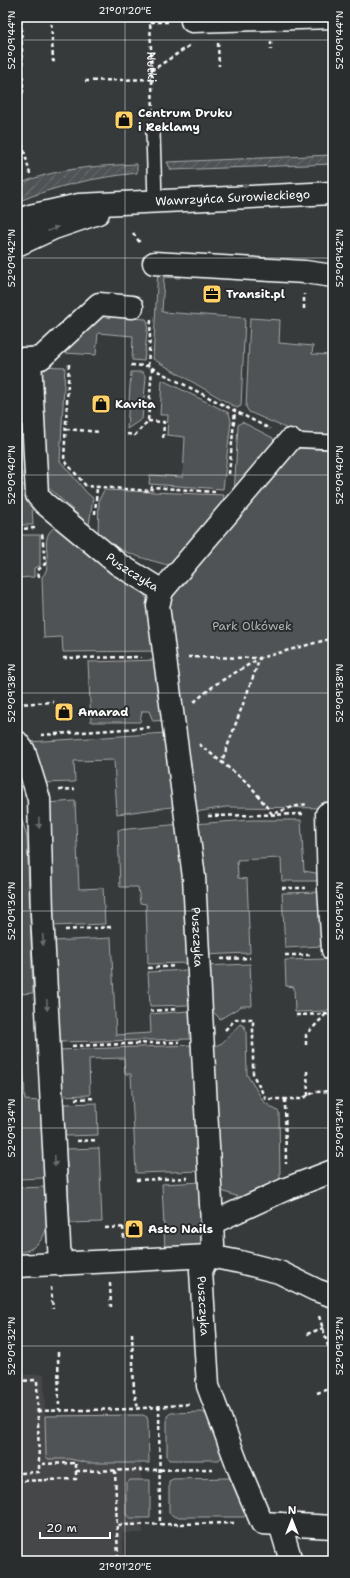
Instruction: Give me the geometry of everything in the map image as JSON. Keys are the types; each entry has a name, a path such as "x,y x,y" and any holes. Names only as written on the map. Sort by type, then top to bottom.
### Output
{"street":[{"path":"192,21 333,17"},
{"name":"Wawrzyńca Surowieckiego","path":"17,221 30,216 79,205 333,194"},
{"name":"Wawrzyńca Surowieckiego","path":"17,245 54,228 132,202"},
{"path":"154,263 305,272 333,276"},
{"path":"24,359 41,358 99,304 132,307"},
{"name":"Puszczyka","path":"24,359 37,495 44,503 118,564 162,591 158,606 194,878 204,1042 212,1224 212,1245 209,1256 202,1270 208,1386 213,1403 239,1469 271,1523 291,1561"},
{"path":"162,591 290,440"},
{"path":"17,742 24,751 39,799 43,931 60,1264"},
{"path":"321,809 329,888 333,950"},
{"path":"212,1224 286,1189 333,1171"},
{"path":"17,1266 209,1256 279,1272 325,1293"},
{"path":"271,1523 333,1527"}],"lane":[{"path":"154,133 155,201"},
{"path":"290,440 333,442"}],"path":[{"path":"17,107 23,91 21,17"},
{"path":"51,17 53,61 56,61"},
{"name":"Nutki","path":"150,17 153,116"},
{"path":"150,22 161,22"},
{"path":"151,71 173,57"},
{"path":"85,81 151,79"},
{"path":"17,123 30,174"},
{"path":"304,304 304,309"},
{"path":"131,365 148,366 290,440"},
{"path":"69,368 64,460 86,486 151,491 152,487 208,492"},
{"path":"127,434 135,435 148,421 152,368"},
{"path":"229,477 235,411"},
{"path":"148,421 164,422 163,440"},
{"path":"66,429 100,432"},
{"path":"95,515 97,487"},
{"path":"17,529 42,528 45,564 38,570 38,577"},
{"path":"40,735 173,722 216,684 260,658 333,638"},
{"path":"63,658 260,658"},
{"path":"222,761 260,658"},
{"path":"17,704 54,702"},
{"path":"173,722 250,785 272,814"},
{"path":"272,814 293,806 321,809"},
{"path":"186,817 272,814 321,809"},
{"path":"43,931 111,927"},
{"path":"217,960 250,958"},
{"path":"296,1015 333,1014"},
{"path":"306,1045 306,1035 325,1015"},
{"path":"70,1046 204,1042 216,1038 236,1018 253,1018 253,1075 266,1099 301,1099 315,1092 333,1091"},
{"path":"307,1071 308,1096"},
{"path":"285,1099 286,1161"},
{"path":"136,1180 178,1179"},
{"path":"105,1228 128,1227"},
{"path":"110,1281 111,1307"},
{"path":"50,1285 52,1308"},
{"path":"325,1293 315,1302 333,1362"},
{"path":"307,1334 323,1328"},
{"path":"132,1333 134,1392 138,1408"},
{"path":"58,1352 59,1410"},
{"path":"17,1381 37,1380 38,1411 39,1472 19,1473"},
{"path":"317,1393 333,1388"},
{"path":"38,1411 138,1408 159,1405 213,1403"},
{"path":"159,1405 161,1469 160,1524"},
{"path":"17,1481 76,1479 76,1462 39,1464"},
{"path":"76,1471 239,1469"},
{"path":"115,1470 118,1561"},
{"path":"118,1525 271,1523"}],"shaded area":[{"path":"44,1374 45,1415 139,1414 143,1533 123,1533 124,1561 17,1561 17,1375"}],"green space":[{"path":"333,155 333,164 171,170 167,162"},
{"path":"137,164 137,173 76,183 47,191 17,202 17,185 31,179 61,171"},
{"path":"158,268 180,270 180,278 164,277 162,312 245,318 241,406 237,408 153,359"},
{"path":"97,316 146,319 148,323 144,361 132,360 133,336 98,333 96,355 65,353"},
{"path":"250,318 280,320 279,343 313,346 312,354 331,355 329,382 333,382 333,435 297,433 249,412 246,407"},
{"path":"36,366 65,367 60,461 93,498 89,525 44,483"},
{"path":"27,367 29,425 17,425 17,368"},
{"path":"131,372 143,372 146,378 142,419 127,429"},
{"path":"162,380 229,413 231,421 223,489 149,484 150,475 183,477 185,437 167,435 168,415 160,415"},
{"path":"242,422 273,438 274,442 234,495 238,425"},
{"path":"17,434 24,434 26,473 17,473"},
{"name":"Park Olkówek","path":"295,448 333,450 333,808 226,807 190,813 168,606 177,589"},
{"path":"17,485 31,485 33,525 17,525"},
{"path":"104,490 224,495 220,515 175,567 125,552 98,536 99,500"},
{"path":"56,527 63,529 140,587 149,603 159,651 63,652 62,637 44,638 42,577 46,571 47,565 47,537 50,531"},
{"path":"17,535 40,535 40,566 34,568 34,577 17,578"},
{"path":"160,660 169,720 153,721 149,711 142,711 140,722 91,722 88,662"},
{"path":"166,733 179,806 117,814 114,760 74,761 75,782 39,783 29,742"},
{"path":"75,801 79,889 103,888 105,924 51,926 46,803"},
{"path":"17,803 27,837 33,993 20,994 25,1100 40,1101 44,1104 48,1175 45,1178 17,1179"},
{"path":"251,820 301,820 304,871 321,874 322,881 282,881 281,858 237,860 238,878 247,879 250,953 203,955 193,824"},
{"path":"181,824 188,963 148,964 146,904 140,903 138,887 120,887 118,830"},
{"path":"321,892 322,946 285,948 282,893"},
{"path":"111,938 116,1035 151,1033 150,1014 189,1011 194,1014 196,1035 191,1039 57,1042 53,941"},
{"path":"330,959 332,1004 327,1011 295,1012 294,987 286,986 285,960"},
{"path":"250,964 252,1006 242,1006 220,1019 207,1005 203,966"},
{"path":"188,970 190,1005 150,1006 148,972"},
{"path":"240,1024 244,1026 246,1031 247,1075 264,1102 279,1112 280,1180 247,1200 219,1190 213,1047 222,1043"},
{"path":"192,1045 203,1171 136,1173 131,1074 125,1074 124,1058 89,1059 90,1095 59,1096 58,1050"},
{"path":"97,1103 98,1135 65,1136 64,1104"},
{"path":"99,1148 102,1222 70,1223 66,1149"},
{"path":"203,1182 207,1242 201,1249 165,1251 162,1184"},
{"path":"48,1187 49,1213 47,1229 44,1236 39,1243 32,1248 27,1251 17,1253 17,1188"},
{"path":"203,1412 209,1418 223,1455 219,1460 169,1460 167,1457 167,1416 171,1413"},
{"path":"143,1415 147,1417 148,1421 149,1463 88,1463 70,1459 48,1459 46,1456 45,1416"},
{"path":"230,1478 235,1482 247,1513 244,1517 175,1517 169,1513 169,1481 173,1479"},
{"path":"130,1480 150,1480 150,1518 131,1518 126,1515 126,1484"}],"place":[{"name":"Centrum Druku i Reklamy","path":"124,120"},
{"name":"Transit.pl","path":"212,294"},
{"name":"Kavita","path":"101,404"},
{"name":"Amarad","path":"64,712"},
{"name":"Asto Nails","path":"134,1229"}]}
